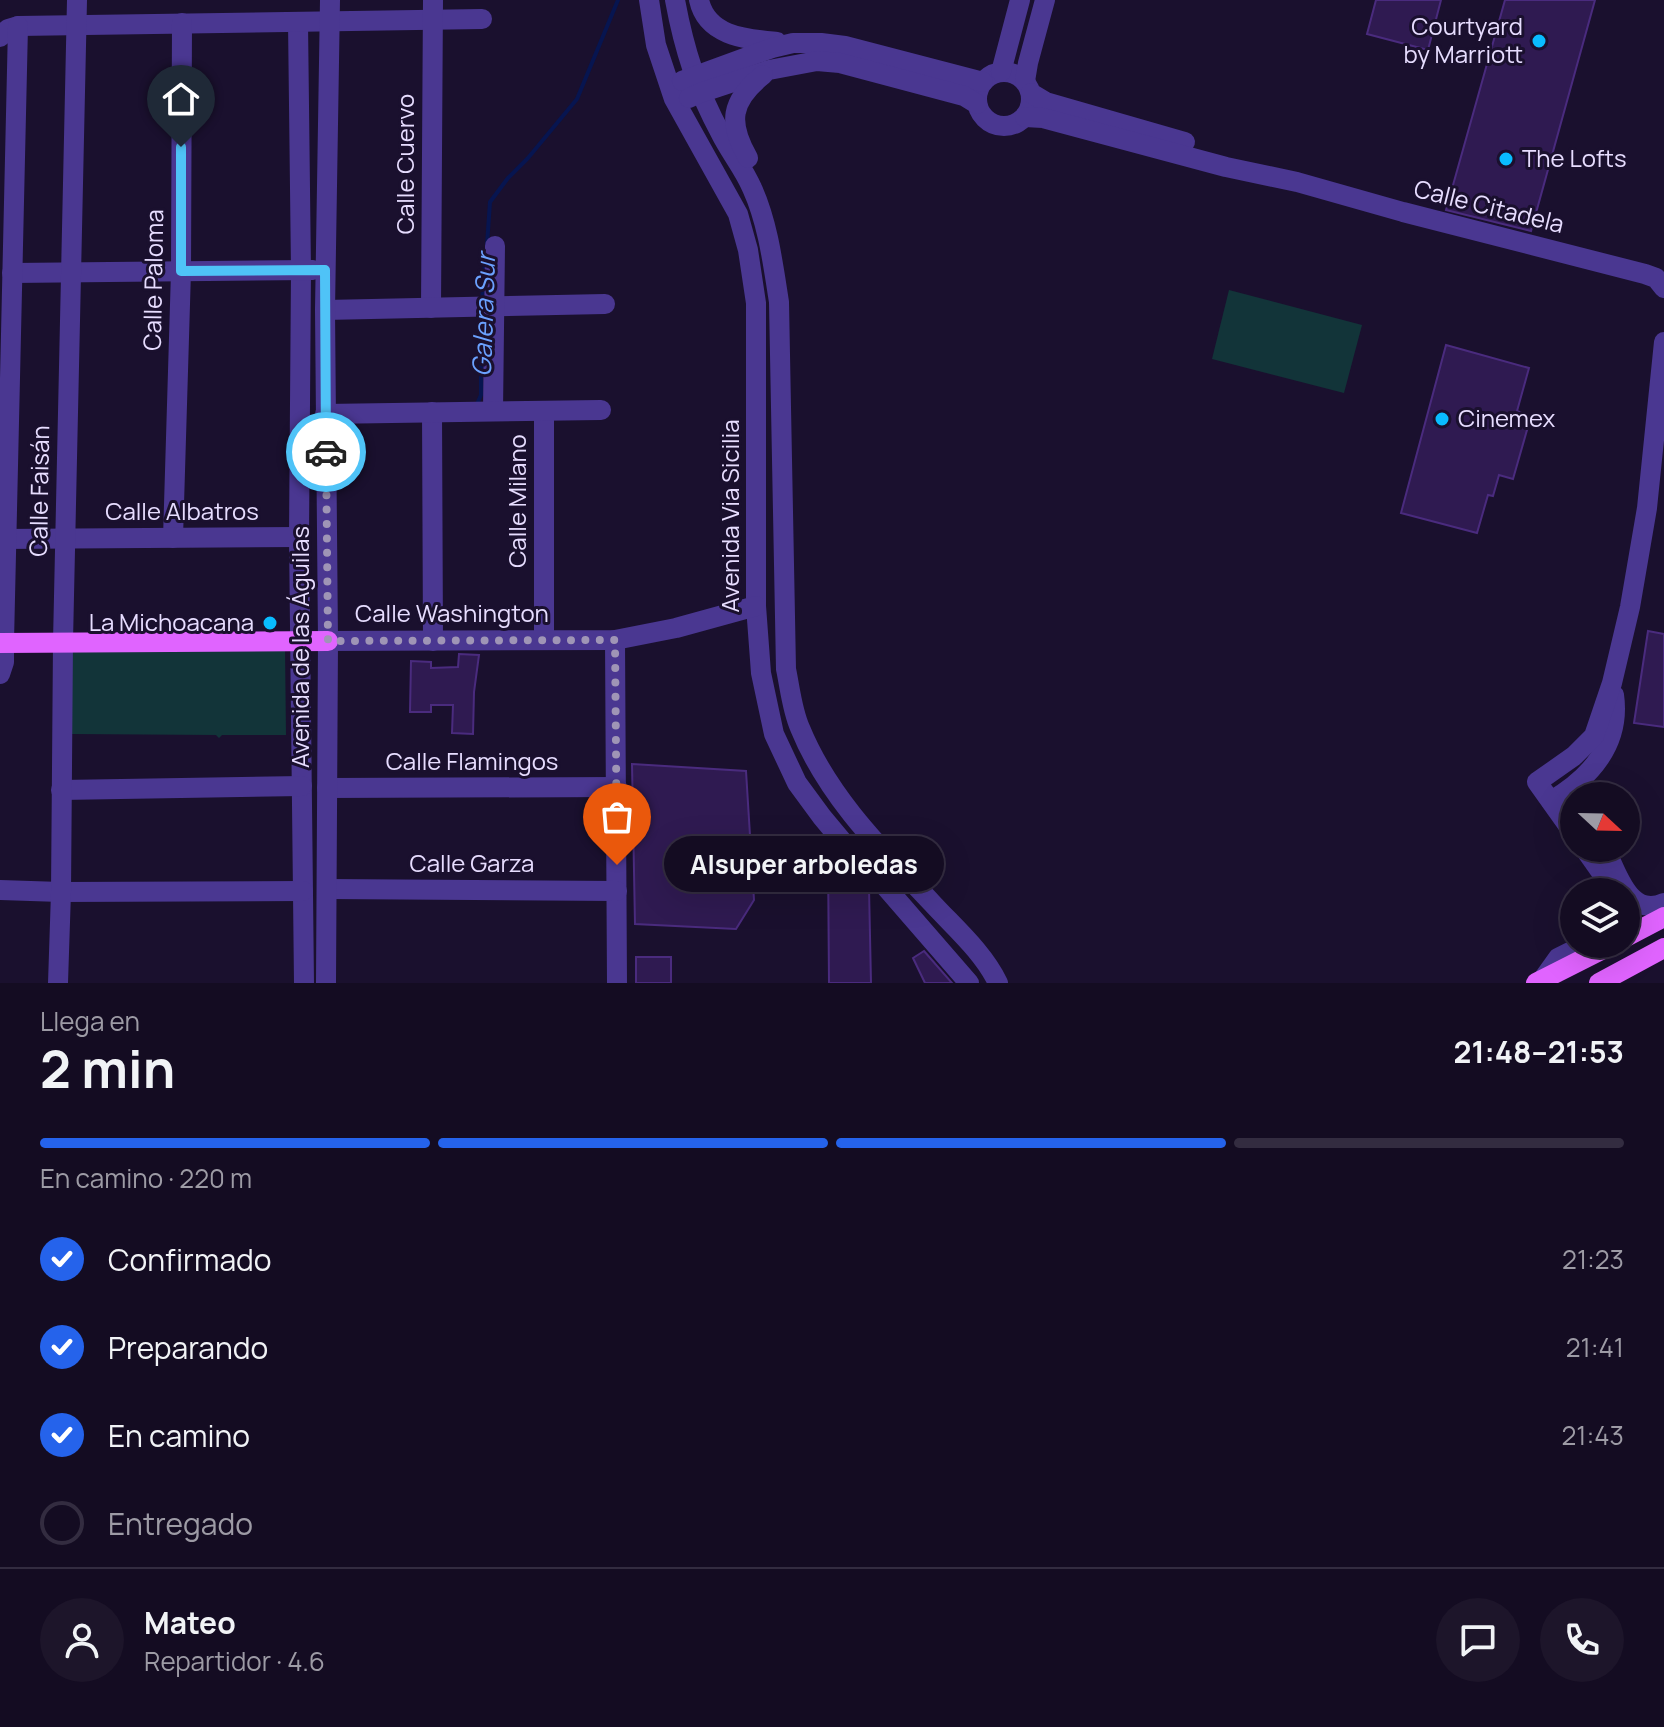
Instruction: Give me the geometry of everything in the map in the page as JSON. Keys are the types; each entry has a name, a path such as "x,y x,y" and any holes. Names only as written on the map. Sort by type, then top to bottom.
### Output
{"main road":[{"name":"Calle Washington","path":"2,642 328,641"},
{"path":"1640,930 1664,917"},
{"path":"1599,983 1664,948"},
{"path":"1540,981 1585,958"}],"street":[{"name":"Calle Faisán","path":"58,983 77,0"},
{"name":"Avenida de las Águilas","path":"326,983 328,641 325,270 330,0"},
{"name":"Avenida Via Sicilia","path":"649,0 656,45 674,95 738,214 748,250 756,303 756,606 761,673 774,734 797,783 822,817 969,983"},
{"name":"Avenida Via Sicilia","path":"675,0 682,40 697,84 721,135 753,188 770,243 779,302 786,669 798,726 821,773 845,805 885,854 981,955 998,983"},
{"path":"699,0 701,9 713,26 747,40 845,46 983,82"},
{"path":"1001,72 1020,0"},
{"path":"1028,87 1010,72 994,73 979,89 977,104 982,115 995,125 1011,126 1025,117 1029,110 1028,63 1045,0"},
{"path":"0,674 4,662 5,324 12,273 6,227 9,31 77,25 328,22 433,10 482,19"},
{"name":"Calle Cuervo","path":"431,308 433,10"},
{"name":"Avenida de las Águilas","path":"298,22 304,983"},
{"name":"Calle Paloma","path":"173,538 181,271 182,23"},
{"path":"674,95 772,48 793,43"},
{"path":"697,84 817,61 840,63 964,96 977,104"},
{"path":"762,217 764,187 734,125 738,103 752,84 769,70"},
{"name":"Calle Citadela","path":"1028,87 1046,102 1230,154 1297,182"},
{"name":"Calle Citadela","path":"1025,117 1043,118 1226,167 1297,182 1645,274 1656,278 1664,288"},
{"name":"Calle Milano","path":"493,411 495,246"},
{"path":"12,273 325,270"},
{"path":"325,310 605,304"},
{"path":"1560,810 1537,782 1574,756 1594,736 1612,683 1630,607 1647,508 1664,342"},
{"path":"325,414 601,410"},
{"name":"Calle Milano","path":"544,411 544,640"},
{"path":"432,412 433,641"},
{"name":"Calle Albatros","path":"3,538 299,537"},
{"name":"Calle Washington","path":"328,641 615,640 663,631 756,606"},
{"path":"615,640 617,983"},
{"path":"1581,782 1603,755 1612,730 1616,709 1612,683"},
{"path":"1555,769 1564,782"},
{"path":"61,790 302,786"},
{"name":"Calle Flamingos","path":"327,788 617,787"},
{"path":"1611,862 1632,899 1642,906 1653,908 1664,903"},
{"name":"Calle Garza","path":"327,889 617,891"},
{"path":"0,890 303,891"},
{"path":"1540,981 1560,957"}],"green space":[{"path":"1229,290 1362,325 1344,393 1212,359"},
{"path":"285,648 286,735 222,735 219,738 216,735 71,734 72,650"}],"building":[{"path":"1376,0 1441,0 1428,50 1367,34"},
{"path":"1505,0 1595,0 1531,231 1446,210"},
{"path":"1446,345 1529,368 1517,411 1531,416 1513,479 1499,475 1493,496 1488,495 1477,533 1401,513"},
{"path":"1648,631 1664,634 1664,727 1634,723"},
{"path":"459,654 479,655 473,734 452,733 453,705 431,705 431,712 410,712 411,661 431,662 431,668 458,667"},
{"path":"632,764 746,771 754,900 736,929 635,924"},
{"path":"828,855 837,856 869,888 871,983 829,983"},
{"path":"924,951 952,983 925,983 913,958"},
{"path":"636,957 671,957 671,983 636,983"}],"waterway":[{"name":"Galera Sur","path":"487,245 490,202 577,99 618,0"},
{"name":"Galera Sur","path":"482,301 485,262"},
{"name":"Galera Sur","path":"477,404 481,395 481,314"}],"way so far":[{"path":"326,452 328,641 615,640 617,865"}],"place":[{"name":"Courtyard by Marriott","path":"1539,41"},
{"name":"The Lofts","path":"1506,159"},
{"name":"Cinemex","path":"1442,419"},
{"name":"La Michoacana","path":"270,623"},
{"name":"Alsuper arboledas","path":"617,865"}],"route":[{"path":"181,147 181,271 325,270 326,452"}]}
